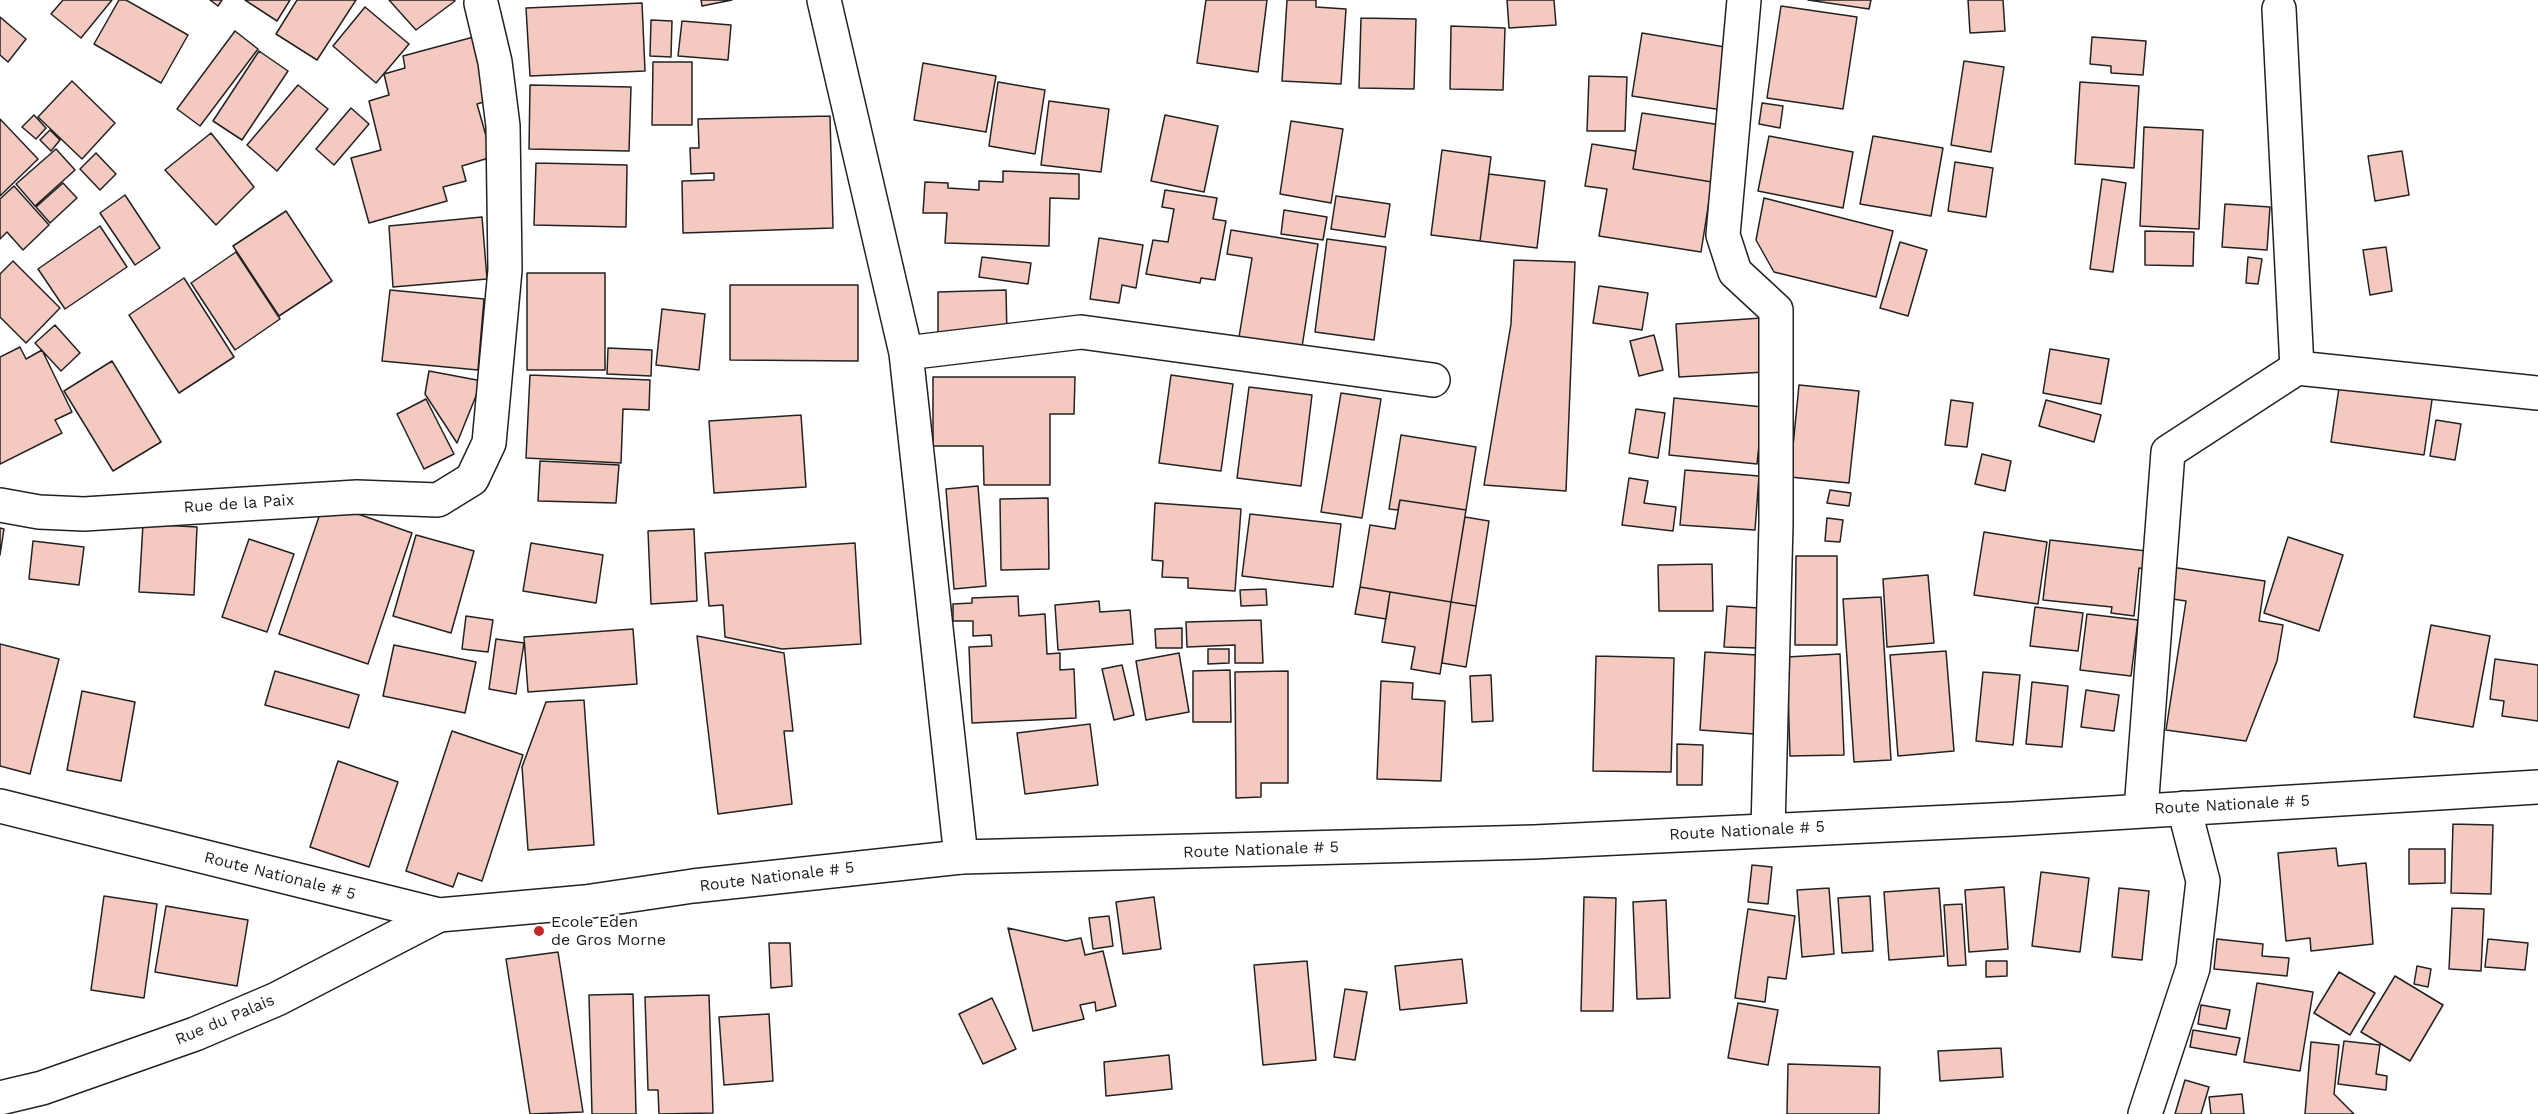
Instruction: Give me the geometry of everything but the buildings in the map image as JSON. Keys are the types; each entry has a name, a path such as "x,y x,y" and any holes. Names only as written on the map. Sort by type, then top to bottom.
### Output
{"street":[{"path":"824,0 906,353 961,857"},
{"path":"1744,0 1724,235 1735,272 1776,310 1776,525 1768,829"},
{"name":"Rue de la Paix","path":"0,505 39,512 84,514 357,497 438,500 472,479 489,443 505,270 503,126 495,62 481,3"},
{"path":"2279,9 2297,368"},
{"path":"906,353 1081,332 1433,380"},
{"path":"2141,810 2168,452 2297,368 2538,393"},
{"name":"Route Nationale # 5","path":"0,806 439,915 585,902 704,885 961,857 1534,842 2538,787"},
{"path":"2145,1114 2193,968 2203,881 2184,808"},
{"name":"Rue du Palais","path":"0,1098 42,1088 195,1034 278,999 439,915"}],"place":[{"name":"Ecole Eden de Gros Morne","path":"539,931"}]}
